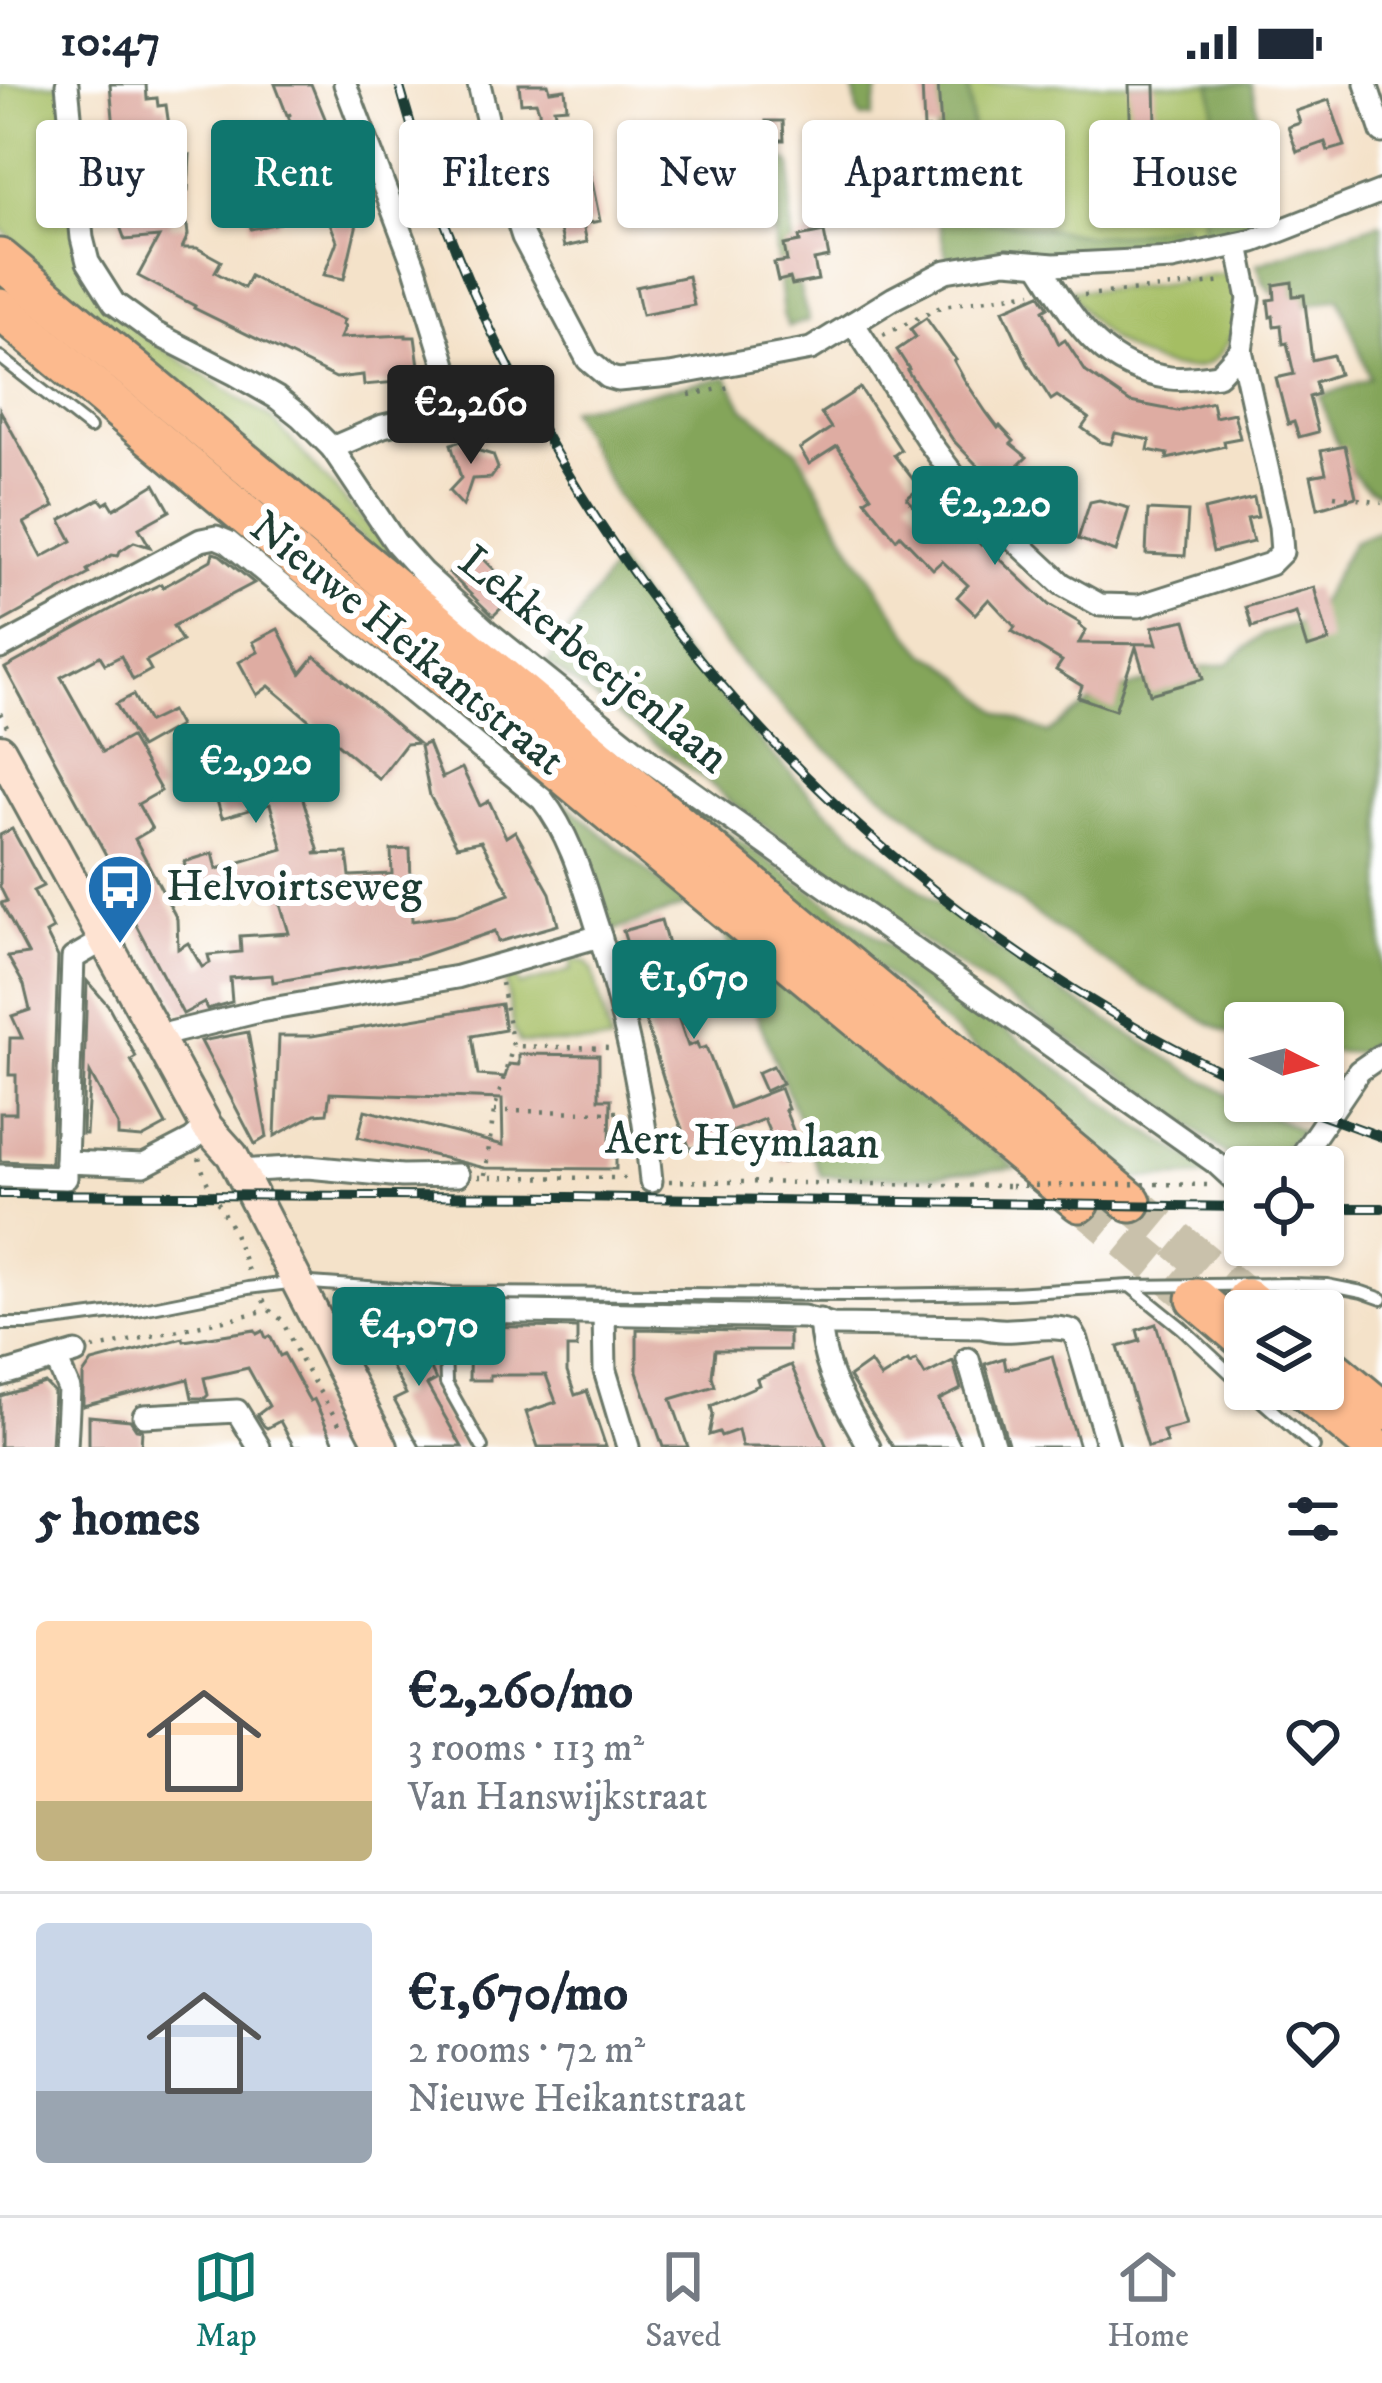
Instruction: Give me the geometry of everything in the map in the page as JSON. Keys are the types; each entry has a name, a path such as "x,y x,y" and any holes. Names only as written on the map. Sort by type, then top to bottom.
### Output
{"highway":[{"path":"0,259 1144,1193"},
{"path":"0,309 1080,1202"},
{"path":"1197,1299 1224,1322"},
{"path":"1344,1379 1382,1411"},
{"path":"1329,1410 1374,1447"}],"main road":[{"path":"0,750 97,944 158,1036 207,1127 218,1168 353,1437"},
{"path":"207,1127 232,1155 276,1291 329,1347 382,1447"}],"street":[{"name":"Lekkerbeetjenlaan","path":"68,84 82,238 88,262 114,303 155,333 277,398 332,448 395,542 422,572 504,645 652,763 1224,1169"},
{"path":"332,448 383,426 428,416 445,409 451,400 450,381 415,268 345,84"},
{"path":"479,84 523,237 588,359 618,380 811,349 859,333 946,272 1006,261 1090,264 1172,259 1254,241 1382,191"},
{"path":"1366,84 1382,132"},
{"path":"859,333 929,442 973,500 1062,584 1100,605 1139,606 1270,564 1282,553 1241,350 1249,299 1238,245"},
{"path":"1039,264 1094,344 1130,369 1174,379 1218,376 1241,350"},
{"name":"Nieuwe Heikantstraat","path":"0,648 201,540 216,537 228,542 542,800 558,820 600,936 630,1048 651,1181"},
{"path":"158,1036 260,1011 457,977 600,936"},
{"path":"0,1176 66,1178 73,958 97,944"},
{"path":"1381,1056 1314,1156 1294,1167 1358,1071 1381,1056"},
{"path":"66,1162 144,1165 207,1127"},
{"path":"238,1171 308,1167 402,1176 458,1175"},
{"path":"329,1347 408,1310 804,1317 833,1325 994,1330 1059,1327 1072,1331 1108,1447"},
{"path":"604,1312 605,1371 628,1447"},
{"path":"820,1320 822,1350 833,1383 869,1447"},
{"path":"0,1375 66,1356 66,1447"},
{"path":"968,1360 994,1447"},
{"path":"144,1416 237,1411 259,1447"}],"lane":[{"path":"0,357 90,428"},
{"path":"0,1324 276,1291 862,1295 1327,1285 1382,1299"},
{"path":"1130,1286 1224,1367"},
{"path":"444,1312 446,1383 482,1447"},
{"path":"1271,1410 1314,1447"}],"path":[{"path":"859,333 943,306 1055,289 1073,296 1245,279"},
{"path":"677,397 737,385"},
{"path":"1334,495 1382,503"},
{"path":"484,1177 494,1111 513,1046 498,965"},
{"path":"513,1046 630,1048"},
{"path":"494,1111 643,1112"},
{"name":"Aert Heymlaan","path":"458,1175 1144,1193 1224,1186"},
{"path":"235,1238 242,1261 276,1291 282,1320 302,1361 353,1437"},
{"path":"66,1356 276,1291"}],"green space":[{"path":"0,84 62,84 66,120 36,120 36,228 77,228 78,238 134,330 272,419 403,565 399,568 80,311 0,227"},
{"path":"853,84 879,84 872,117 862,118 857,111"},
{"path":"937,84 968,84 971,120 937,120"},
{"path":"968,84 1211,84 1214,106 1213,120 1089,120 1089,228 1162,228 1091,236 1038,228 1065,228 1065,120 971,120"},
{"path":"1211,84 1251,84 1260,120 1213,120"},
{"path":"778,157 792,169 793,245 809,320 788,327 773,228 778,228"},
{"path":"1379,223 1382,494 1369,489 1350,468 1320,397 1370,378 1339,297 1308,305 1279,300 1264,283 1257,264"},
{"path":"940,228 1038,228 1091,236 1185,228 1187,250 948,266"},
{"path":"1185,228 1203,228 1201,246 1187,250"},
{"path":"1203,228 1260,228 1201,246"},
{"path":"1231,274 1236,282 1237,320 1222,351 1196,367 1164,365 1131,352 1095,324 1070,290 1143,286"},
{"path":"727,377 744,408 797,450 853,550 926,654 942,661 1000,713 1048,733 1097,697 1187,669 1227,664 1262,635 1310,620 1353,542 1382,530 1382,1039 1359,1053 1344,1052 1344,1002 1224,1002 1224,1030 1119,971 1001,888 820,743 728,649 662,567 569,409"},
{"path":"616,562 672,640 750,731 825,809 907,879 993,946 1224,1092 1224,1122 1283,1122 1302,1131 1285,1146 1224,1146 1224,1152 1152,1096 921,940 547,663"},
{"path":"632,766 1132,1122 1218,1176 1134,1179"},
{"path":"559,798 688,905 610,932 582,851 557,806"},
{"path":"720,923 1016,1168 913,1177 821,1176"},
{"path":"570,959 587,962 593,971 611,1043 520,1043 505,979 516,976 520,986 572,970"}],"building":[{"path":"110,84 146,84 147,99 157,98 158,106 166,105 168,120 113,120"},
{"path":"275,84 311,84 326,120 290,120 291,114 287,115"},
{"path":"519,84 548,84 550,91 565,89 567,107 554,108 556,120 540,120 536,102 521,103"},
{"path":"922,84 938,84 940,120 924,120"},
{"path":"1129,84 1155,84 1156,120 1130,120"},
{"path":"1329,100 1345,146 1328,151 1325,142 1297,152 1288,127 1300,123 1296,111"},
{"path":"778,121 783,121 784,140 778,140"},
{"path":"593,187 600,221 593,222"},
{"path":"187,225 188,235 182,248 197,248 221,261 215,272 244,288 250,276 344,320 340,338 415,337 421,380 364,385 363,375 336,378 194,308 138,276 159,237 125,240 121,229"},
{"path":"332,228 356,228 344,279 324,275 337,241"},
{"path":"560,228 584,228 587,242 564,247"},
{"path":"824,232 829,257 814,260 818,280 792,285 790,278 778,281 774,263 787,261 784,245"},
{"path":"688,276 694,305 642,315 636,287"},
{"path":"1292,282 1293,296 1304,295 1312,360 1333,355 1339,374 1315,382 1318,394 1309,397 1318,432 1299,437 1294,422 1288,424 1276,378 1294,374 1281,325 1274,326 1268,300 1275,299 1274,285"},
{"path":"1040,294 1059,344 1065,340 1086,372 1130,402 1177,411 1212,402 1215,417 1234,413 1240,438 1167,459 1168,454 1148,450 1150,440 1115,433 1111,444 1101,442 1082,428 1089,418 1057,396 1051,400 1003,310"},
{"path":"926,318 986,412 1027,457 997,486 953,440 897,350 916,337 910,329"},
{"path":"860,388 901,450 894,455 920,488 907,498 931,529 948,511 1049,605 1080,623 1086,630 1079,643 1157,644 1152,627 1186,620 1203,679 1150,694 1136,647 1115,710 1078,697 1082,686 1056,670 1062,661 1012,631 1015,627 989,599 975,614 957,597 968,585 942,561 933,569 900,535 896,539 865,500 871,496 837,446 809,464 800,449 831,428 821,413"},
{"path":"0,410 54,507 24,523 42,557 72,541 61,520 100,499 104,504 109,501 114,509 155,484 170,511 139,528 150,547 134,542 118,556 87,570 89,574 0,623"},
{"path":"472,438 476,450 493,455 498,468 491,478 472,479 463,506 449,491 461,478 451,444"},
{"path":"1345,446 1356,497 1318,508 1311,476 1326,473 1321,451"},
{"path":"1041,469 1071,494 1053,525 1019,504"},
{"path":"1254,498 1258,517 1247,519 1253,542 1213,552 1204,510"},
{"path":"1090,502 1129,508 1116,552 1078,539"},
{"path":"1148,510 1188,512 1185,556 1146,554"},
{"path":"477,552 517,593 493,616 449,573"},
{"path":"213,553 254,583 173,626 182,641 146,661 151,670 133,680 121,656 105,664 100,656 61,677 103,752 130,737 161,791 138,804 152,829 135,839 177,919 178,949 188,943 202,967 210,963 208,955 241,952 240,936 289,933 278,896 268,898 266,889 245,895 241,880 191,895 183,866 213,853 217,869 283,849 270,804 222,818 213,786 245,770 232,745 251,735 268,773 293,766 319,852 314,854 347,853 350,876 392,874 391,850 410,849 412,921 458,914 510,894 481,841 457,846 430,796 420,746 428,743 442,778 462,768 480,806 489,801 506,837 515,831 550,893 558,925 498,942 495,931 415,958 273,982 272,975 230,978 232,1002 207,1009 204,1003 183,1014 115,885 119,879 5,668 135,596 163,587 211,560"},
{"path":"1314,587 1329,641 1307,648 1296,613 1252,627 1246,607"},
{"path":"278,629 301,673 315,656 418,743 406,744 379,779 269,686 257,695 239,662 258,652 253,642"},
{"path":"133,695 148,722 171,711 179,726 140,748 116,704"},
{"path":"12,829 43,886 33,891 53,929 46,933 58,957 51,1163 0,1161 0,1113 16,1113 16,1075 9,1075 10,1038 22,1038 12,1016 30,1010 24,985 8,957 28,954 1,903 7,901 0,887 0,835"},
{"path":"661,920 672,959 718,945 731,988 680,1005 683,1012 677,1014 688,1046 706,1047 730,1108 780,1088 803,1155 782,1163 764,1119 690,1149 621,952 629,950 623,931"},
{"path":"87,981 108,1005 166,1125 142,1138 118,1136 118,1125 90,1073 86,1134 82,1134"},
{"path":"501,1004 505,1030 472,1036 478,1075 505,1077 509,1064 519,1065 519,1054 599,1055 599,1099 611,1099 610,1142 616,1142 616,1169 485,1168 358,1137 365,1110 503,1145 502,1099 330,1093 327,1113 315,1114 275,1136 279,1036 312,1036"},
{"path":"248,1032 267,1137 255,1144 201,1041"},
{"path":"773,1066 782,1083 765,1091 757,1073"},
{"path":"1156,1324 1186,1425 1163,1431 1167,1443 1148,1447 1118,1347 1140,1341 1137,1330"},
{"path":"420,1325 435,1349 435,1356 427,1361 436,1380 427,1385 462,1447 420,1447 394,1400 406,1394 380,1346"},
{"path":"470,1326 577,1328 577,1348 567,1348 567,1372 575,1395 587,1391 606,1447 538,1447 526,1412 556,1402 546,1375 490,1375 490,1380 469,1380"},
{"path":"637,1329 789,1332 789,1350 715,1350 715,1386 671,1399 688,1447 663,1447 637,1372"},
{"path":"255,1330 270,1336 280,1356 284,1354 310,1401 314,1399 336,1447 294,1447 280,1421 264,1426 257,1415 269,1406 248,1368 204,1378 205,1398 192,1398 188,1379 83,1406 83,1375 92,1362 183,1338"},
{"path":"1052,1356 1079,1447 1009,1447 985,1364 1004,1358 1006,1369"},
{"path":"916,1360 925,1375 953,1361 961,1389 939,1400 962,1447 893,1447 849,1377 870,1362 881,1378"},
{"path":"791,1365 827,1447 742,1447 738,1430 709,1435 711,1406"},
{"path":"45,1383 54,1392 51,1447 0,1447 0,1396"},
{"path":"89,1416 130,1420 142,1430 141,1447 89,1447"}],"tunnel":[{"path":"1080,1202 1197,1299"},
{"path":"1131,1202 1236,1290"}],"railway":[{"path":"399,84 453,244 524,397 611,541 713,675 829,798 956,908 1096,1003 1224,1072"},
{"path":"1341,1122 1382,1137"},
{"path":"0,1194 1224,1207"},
{"path":"1344,1208 1382,1208"}],"place":[{"name":"Helvoirtseweg","path":"120,946"}]}
